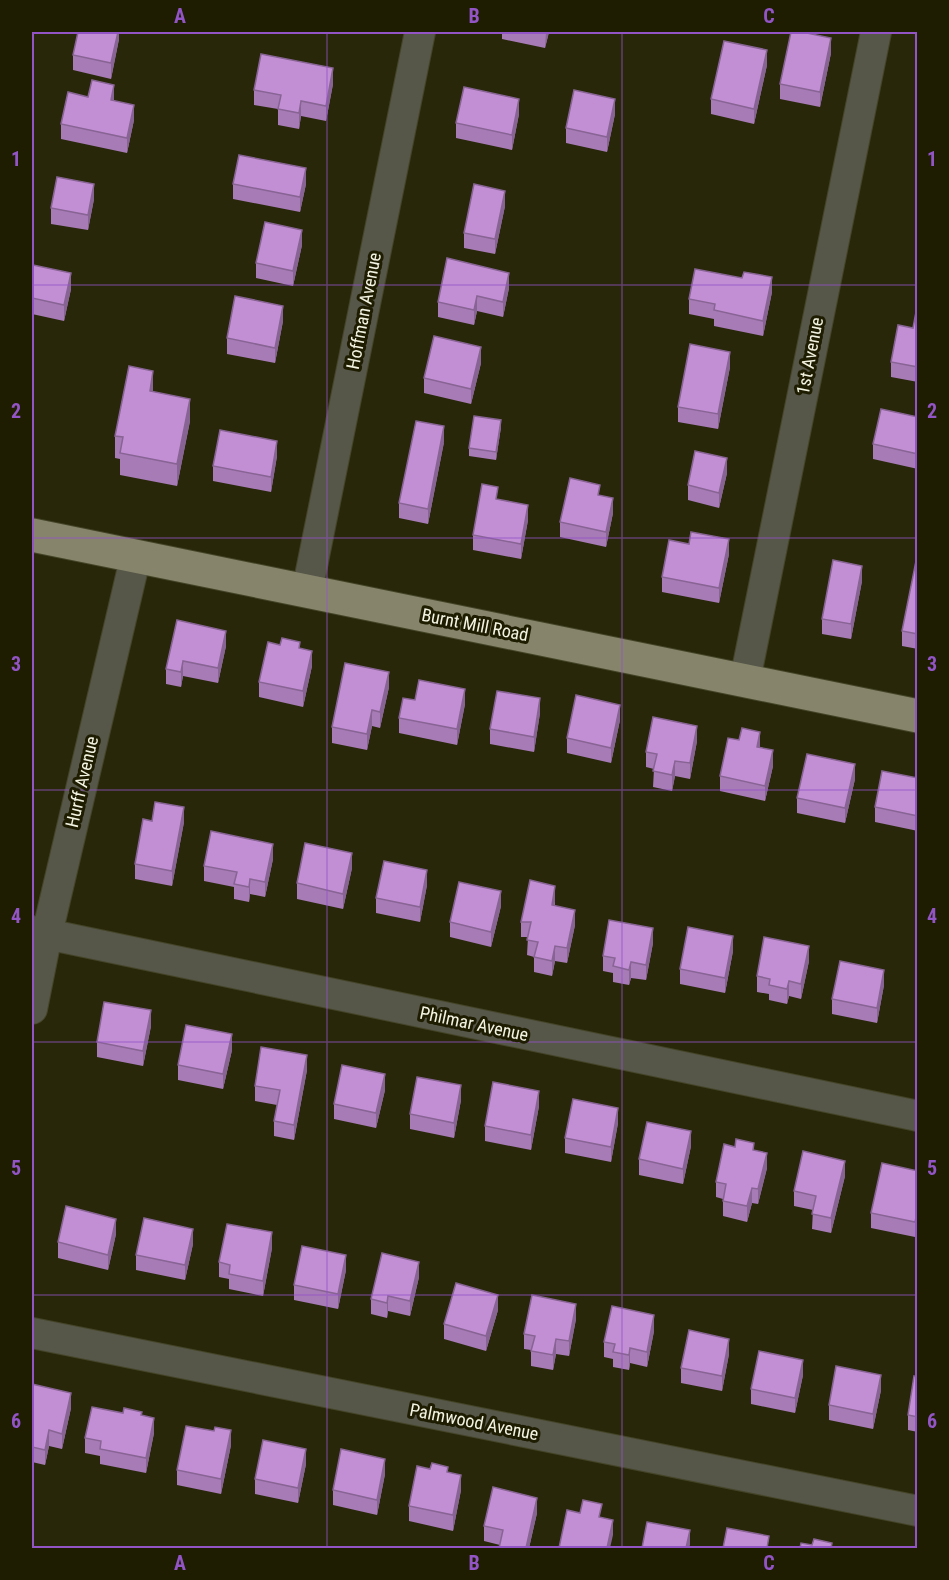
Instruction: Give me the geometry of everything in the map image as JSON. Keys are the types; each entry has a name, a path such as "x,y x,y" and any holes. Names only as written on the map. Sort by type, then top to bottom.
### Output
{"main road":[{"name":"Burnt Mill Road","path":"32,535 918,716"}],"street":[{"name":"Hoffman Avenue","path":"307,591 420,32"},
{"name":"1st Avenue","path":"745,680 876,32"},
{"name":"Hurff Avenue","path":"32,1009 39,933 135,555"},
{"name":"Philmar Avenue","path":"39,933 918,1116"},
{"name":"Palmwood Avenue","path":"32,1333 918,1511"}],"building":[{"path":"78,32 118,32 111,63 73,55"},
{"path":"791,32 831,38 820,92 780,84"},
{"path":"724,41 767,50 754,109 711,99"},
{"path":"261,54 333,68 326,106 301,101 299,113 278,109 281,95 254,90"},
{"path":"92,80 114,85 111,100 134,105 127,138 61,124 68,92 88,97"},
{"path":"464,87 519,99 512,135 456,123"},
{"path":"574,90 615,99 607,137 566,128"},
{"path":"239,155 306,168 300,197 233,184"},
{"path":"57,177 94,184 88,215 51,208"},
{"path":"474,184 505,191 495,239 464,233"},
{"path":"265,222 302,230 293,271 256,263"},
{"path":"447,258 509,273 503,302 477,296 474,310 438,302"},
{"path":"33,265 71,273 64,305 32,298"},
{"path":"695,269 742,278 744,272 772,277 763,321 714,310 715,304 689,299"},
{"path":"235,296 283,306 275,348 227,338"},
{"path":"916,312 918,312 918,367 891,362 898,325 913,328"},
{"path":"434,336 481,347 471,389 424,378"},
{"path":"690,344 730,352 718,414 678,407"},
{"path":"129,366 153,371 150,391 190,399 177,464 120,453 123,437 115,436"},
{"path":"881,409 918,417 918,454 873,444"},
{"path":"474,416 501,420 496,452 469,448"},
{"path":"416,421 444,426 428,509 399,503"},
{"path":"220,430 277,441 271,477 213,466"},
{"path":"695,451 727,458 719,493 688,485"},
{"path":"570,478 600,485 598,495 613,498 606,532 560,522"},
{"path":"482,484 498,487 496,499 528,505 521,544 473,535"},
{"path":"691,532 729,539 719,588 662,577 669,540 689,544"},
{"path":"833,560 862,566 851,624 822,619"},
{"path":"916,561 918,561 918,634 902,631"},
{"path":"177,620 226,631 218,668 183,661 181,672 166,669"},
{"path":"282,638 300,642 299,648 312,651 303,691 259,682 268,642 280,645"},
{"path":"345,663 389,672 380,712 372,710 367,734 332,727"},
{"path":"419,680 465,689 457,729 399,718 403,698 415,700"},
{"path":"497,691 540,698 534,737 490,729"},
{"path":"576,695 620,705 611,748 567,738"},
{"path":"653,717 697,726 690,763 675,761 672,775 653,771 657,754 646,752"},
{"path":"742,728 760,732 757,747 773,750 765,786 720,776 728,738 739,740"},
{"path":"807,754 855,764 845,808 797,798"},
{"path":"882,771 918,778 918,816 875,807"},
{"path":"155,802 184,807 172,871 135,864 143,819 152,821"},
{"path":"211,831 273,844 265,882 250,879 249,887 234,884 237,872 204,866"},
{"path":"305,843 352,853 343,894 297,883"},
{"path":"384,861 427,870 420,907 376,898"},
{"path":"530,880 555,886 552,905 575,910 567,948 555,946 552,961 534,957 538,942 527,940 531,922 521,922"},
{"path":"459,882 501,891 491,932 450,922"},
{"path":"609,920 653,928 646,965 631,962 629,970 613,966 615,958 603,956"},
{"path":"688,927 733,936 725,978 680,969"},
{"path":"764,937 809,946 801,984 789,981 787,989 769,985 770,979 757,976"},
{"path":"840,961 884,970 877,1008 832,999"},
{"path":"104,1002 151,1010 143,1051 97,1042"},
{"path":"186,1025 232,1034 223,1074 178,1065"},
{"path":"261,1047 307,1055 294,1125 274,1121 280,1090 255,1086"},
{"path":"342,1065 385,1074 376,1113 334,1104"},
{"path":"417,1077 461,1085 454,1123 410,1114"},
{"path":"493,1082 539,1091 531,1135 485,1126"},
{"path":"573,1099 618,1108 611,1147 565,1138"},
{"path":"647,1122 691,1131 683,1169 639,1159"},
{"path":"736,1139 754,1143 753,1150 767,1153 758,1189 752,1188 747,1206 723,1201 726,1184 716,1182 724,1144 735,1147"},
{"path":"803,1151 845,1161 831,1218 812,1214 816,1196 794,1191"},
{"path":"882,1163 918,1171 918,1209 915,1222 871,1213"},
{"path":"66,1206 116,1219 108,1255 58,1242"},
{"path":"144,1218 193,1229 185,1265 136,1255"},
{"path":"227,1224 272,1232 263,1281 229,1274 230,1265 219,1262"},
{"path":"302,1246 346,1255 338,1294 294,1285"},
{"path":"382,1253 419,1262 410,1301 388,1296 387,1303 371,1299"},
{"path":"456,1283 498,1295 486,1336 444,1324"},
{"path":"532,1295 576,1304 569,1341 556,1339 553,1355 531,1351 535,1336 524,1334"},
{"path":"612,1306 654,1315 647,1352 630,1348 629,1355 613,1352 615,1344 604,1342"},
{"path":"689,1330 729,1339 722,1376 681,1368"},
{"path":"759,1351 803,1360 795,1398 751,1389"},
{"path":"836,1366 881,1375 873,1414 829,1405"},
{"path":"914,1376 918,1377 918,1417 908,1415"},
{"path":"32,1384 71,1393 62,1434 49,1430 45,1450 32,1447"},
{"path":"92,1407 123,1413 124,1408 142,1412 141,1415 154,1418 146,1458 100,1449 101,1441 85,1438"},
{"path":"186,1426 214,1431 215,1427 231,1430 221,1479 177,1470"},
{"path":"263,1440 306,1449 298,1488 255,1479"},
{"path":"341,1449 385,1459 377,1500 333,1490"},
{"path":"432,1463 448,1467 447,1472 461,1475 453,1515 409,1506 417,1466 430,1469"},
{"path":"493,1487 537,1498 526,1548 499,1548 503,1530 484,1526"},
{"path":"583,1500 602,1504 599,1517 613,1520 607,1548 559,1548 567,1510 580,1513"},
{"path":"647,1522 690,1530 686,1548 642,1548"},
{"path":"727,1528 769,1536 767,1548 723,1548"},
{"path":"814,1539 832,1543 831,1548 800,1548 801,1543 812,1545"}]}
